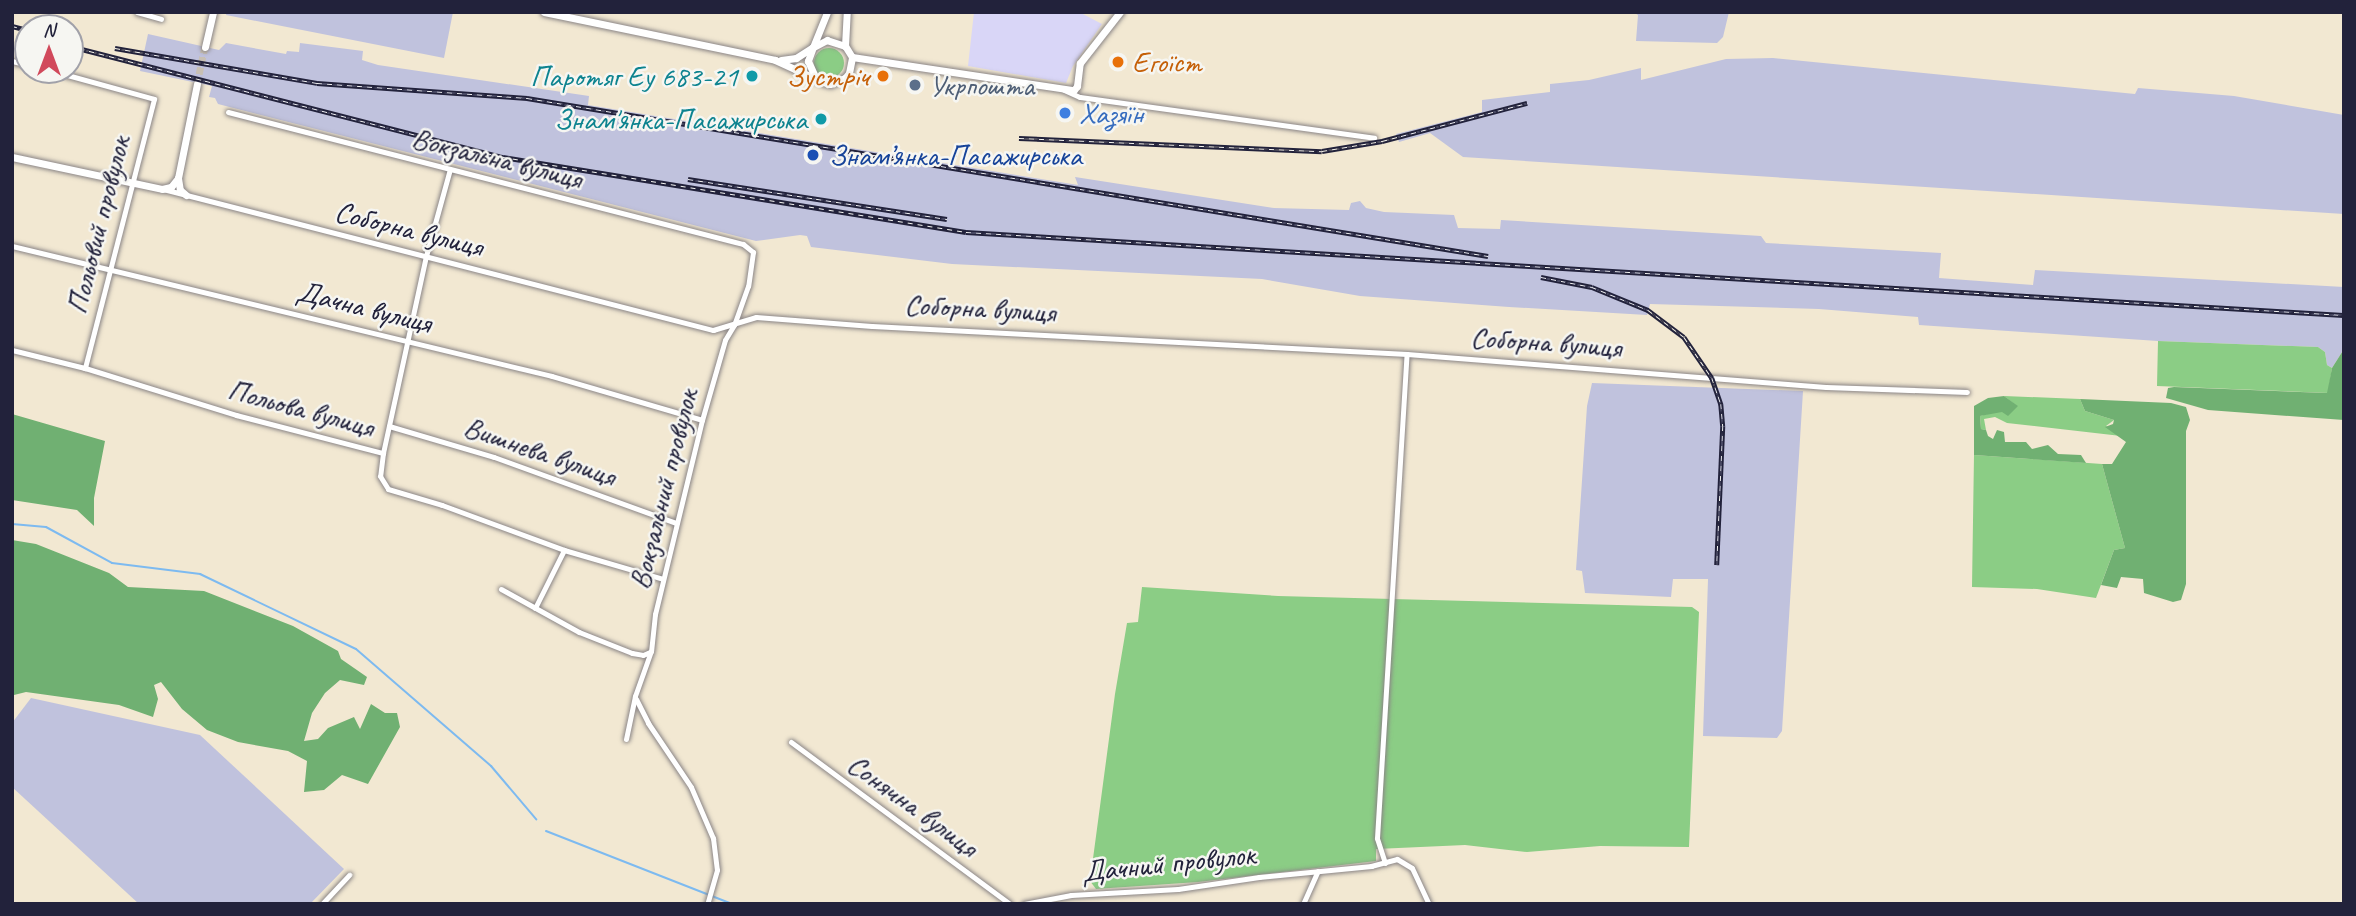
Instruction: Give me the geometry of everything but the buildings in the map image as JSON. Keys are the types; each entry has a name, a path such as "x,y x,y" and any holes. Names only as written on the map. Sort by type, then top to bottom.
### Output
{"street":[{"path":"137,12 160,19"},
{"path":"205,47 212,12"},
{"path":"544,12 775,60 830,84 838,82 849,72 852,57 845,46 847,12"},
{"path":"816,79 808,61 827,12"},
{"path":"1064,90 1077,86 1080,63 1120,12"},
{"path":"775,60 796,58 827,40 845,46"},
{"path":"852,57 1064,90 1080,97 1374,138"},
{"name":"Польовий провулок","path":"84,79 149,95 154,99 85,368"},
{"path":"186,195 180,190 178,178 197,84"},
{"name":"Вокзальна вулиця","path":"228,112 743,244 753,252"},
{"name":"Соборна вулиця","path":"12,157 162,189 713,330 756,317 872,326 1407,354 1826,387 1967,392"},
{"path":"383,453 426,257 450,169"},
{"path":"162,189 171,187 178,178"},
{"name":"Дачна вулиця","path":"12,246 552,376 702,420"},
{"name":"Вокзальний провулок","path":"626,739 635,696 651,651 663,579 702,420 725,340 734,325 748,286 753,252"},
{"name":"Польова вулиця","path":"12,350 85,368 236,415 383,453 380,476 384,487 442,505 564,550 663,579"},
{"path":"1385,863 1377,838 1407,354"},
{"name":"Вишнева вулиця","path":"389,426 494,457 676,523"},
{"path":"535,608 564,550"},
{"path":"501,589 579,632 632,653 643,655 651,651"},
{"path":"635,696 648,723 691,787 713,838 717,870 707,904"},
{"name":"Сонячна вулиця","path":"791,742 1010,904"},
{"name":"Дачний провулок","path":"1024,904 1048,897 1178,889 1385,863 1396,859 1412,868 1429,904"},
{"path":"1303,904 1318,871"},
{"path":"322,904 349,875"}],"shaded area":[{"path":"227,12 453,12 444,58 226,15"},
{"path":"974,12 1079,12 1102,24 1073,66 1066,83 968,66"},
{"path":"1633,12 1729,12 1723,37 1717,43 1636,41 1638,15"},
{"path":"148,34 219,50 226,43 286,54 287,51 299,52 300,43 363,51 362,60 378,65 589,96 588,105 1078,185 1075,177 1274,208 1349,210 1351,203 1360,201 1366,208 1384,212 1454,215 1458,228 1500,229 1501,220 1761,236 1766,243 1941,253 1939,278 2033,285 2035,270 2344,287 2344,349 2332,368 2327,365 2325,352 2318,347 2158,341 1919,325 1918,317 1819,309 1650,304 1647,315 1509,307 1360,296 1262,279 952,264 811,247 807,236 800,235 756,241 218,104 215,98 209,97 212,86 140,71"},
{"path":"1773,58 2135,94 2138,88 2234,96 2344,115 2344,214 1463,157 1430,133 1399,142 1396,134 1482,112 1482,100 1550,92 1550,84 1589,80 1641,68 1641,80 1726,59"},
{"path":"1592,383 1803,391 1782,731 1777,738 1703,736 1708,579 1673,579 1671,597 1585,593 1582,571 1576,570 1587,406"},
{"path":"31,698 200,735 344,869 310,904 139,904 12,787 12,723"}],"green space":[{"path":"829,48 835,49 843,57 843,69 835,77 829,78 823,77 815,69 814,63 815,57 823,49"},
{"path":"2158,341 2318,347 2325,352 2327,365 2332,368 2328,393 2157,386"},
{"path":"2344,349 2344,420 2208,410 2166,398 2168,388 2174,387 2327,393 2332,368"},
{"path":"2004,396 2080,399 2085,411 2114,420 2106,426 2121,436 2007,423 1995,417 1984,419 1986,430 1981,429 1980,416 2017,406"},
{"path":"2004,396 2018,406 2008,416 2002,412 1980,416 1981,429 1986,430 1988,436 1993,439 1997,430 2004,432 2005,442 2026,442 2032,449 2048,445 2058,454 2081,455 2086,463 1974,455 1974,406 1988,398"},
{"path":"2080,399 2171,403 2186,407 2190,420 2186,431 2186,584 2181,600 2173,602 2144,593 2143,579 2121,577 2117,588 2101,585 2114,550 2125,548 2102,464 2112,464 2126,442 2105,427 2113,424 2114,420 2085,411"},
{"path":"12,414 105,441 94,498 94,526 77,510 12,500"},
{"path":"1974,455 2102,464 2125,548 2114,550 2096,598 2037,589 1972,587"},
{"path":"12,540 36,544 109,573 128,587 204,591 293,626 338,651 341,659 367,677 364,685 340,680 325,693 312,713 304,741 318,739 328,728 354,717 360,729 371,704 385,713 397,713 400,727 368,784 342,775 324,790 304,792 307,761 288,751 238,742 207,730 182,709 161,682 154,685 158,699 153,717 119,705 26,692 14,695"},
{"path":"1142,587 1278,596 1692,607 1699,612 1689,847 1600,846 1527,852 1465,845 1376,849 1376,861 1198,882 1096,889 1090,881 1115,694 1127,623 1138,622"}],"waterway":[{"path":"12,524 46,527 112,563 200,574 356,649 491,766 536,819"},
{"path":"546,831 732,904"}],"tunnel":[{"path":"197,84 205,47"}],"railway":[{"path":"115,48 317,83 527,98 1488,256"},
{"path":"84,50 503,157 966,232 2344,315"},
{"path":"1019,138 1322,151 1382,141 1527,103"},
{"path":"688,179 947,219"},
{"path":"1541,277 1592,287 1648,310 1684,337 1712,378 1721,404 1723,426 1717,565"}],"place":[{"name":"Егоїст","path":"1118,62"},
{"name":"Паротяг Еу 683-21","path":"752,76"},
{"name":"Зустріч","path":"883,76"},
{"name":"Укрпошта","path":"915,85"},
{"name":"Хазяїн","path":"1065,113"},
{"name":"Знам'янка-Пасажирська","path":"821,119"},
{"name":"Знам’янка-Пасажирська","path":"813,155"}]}
